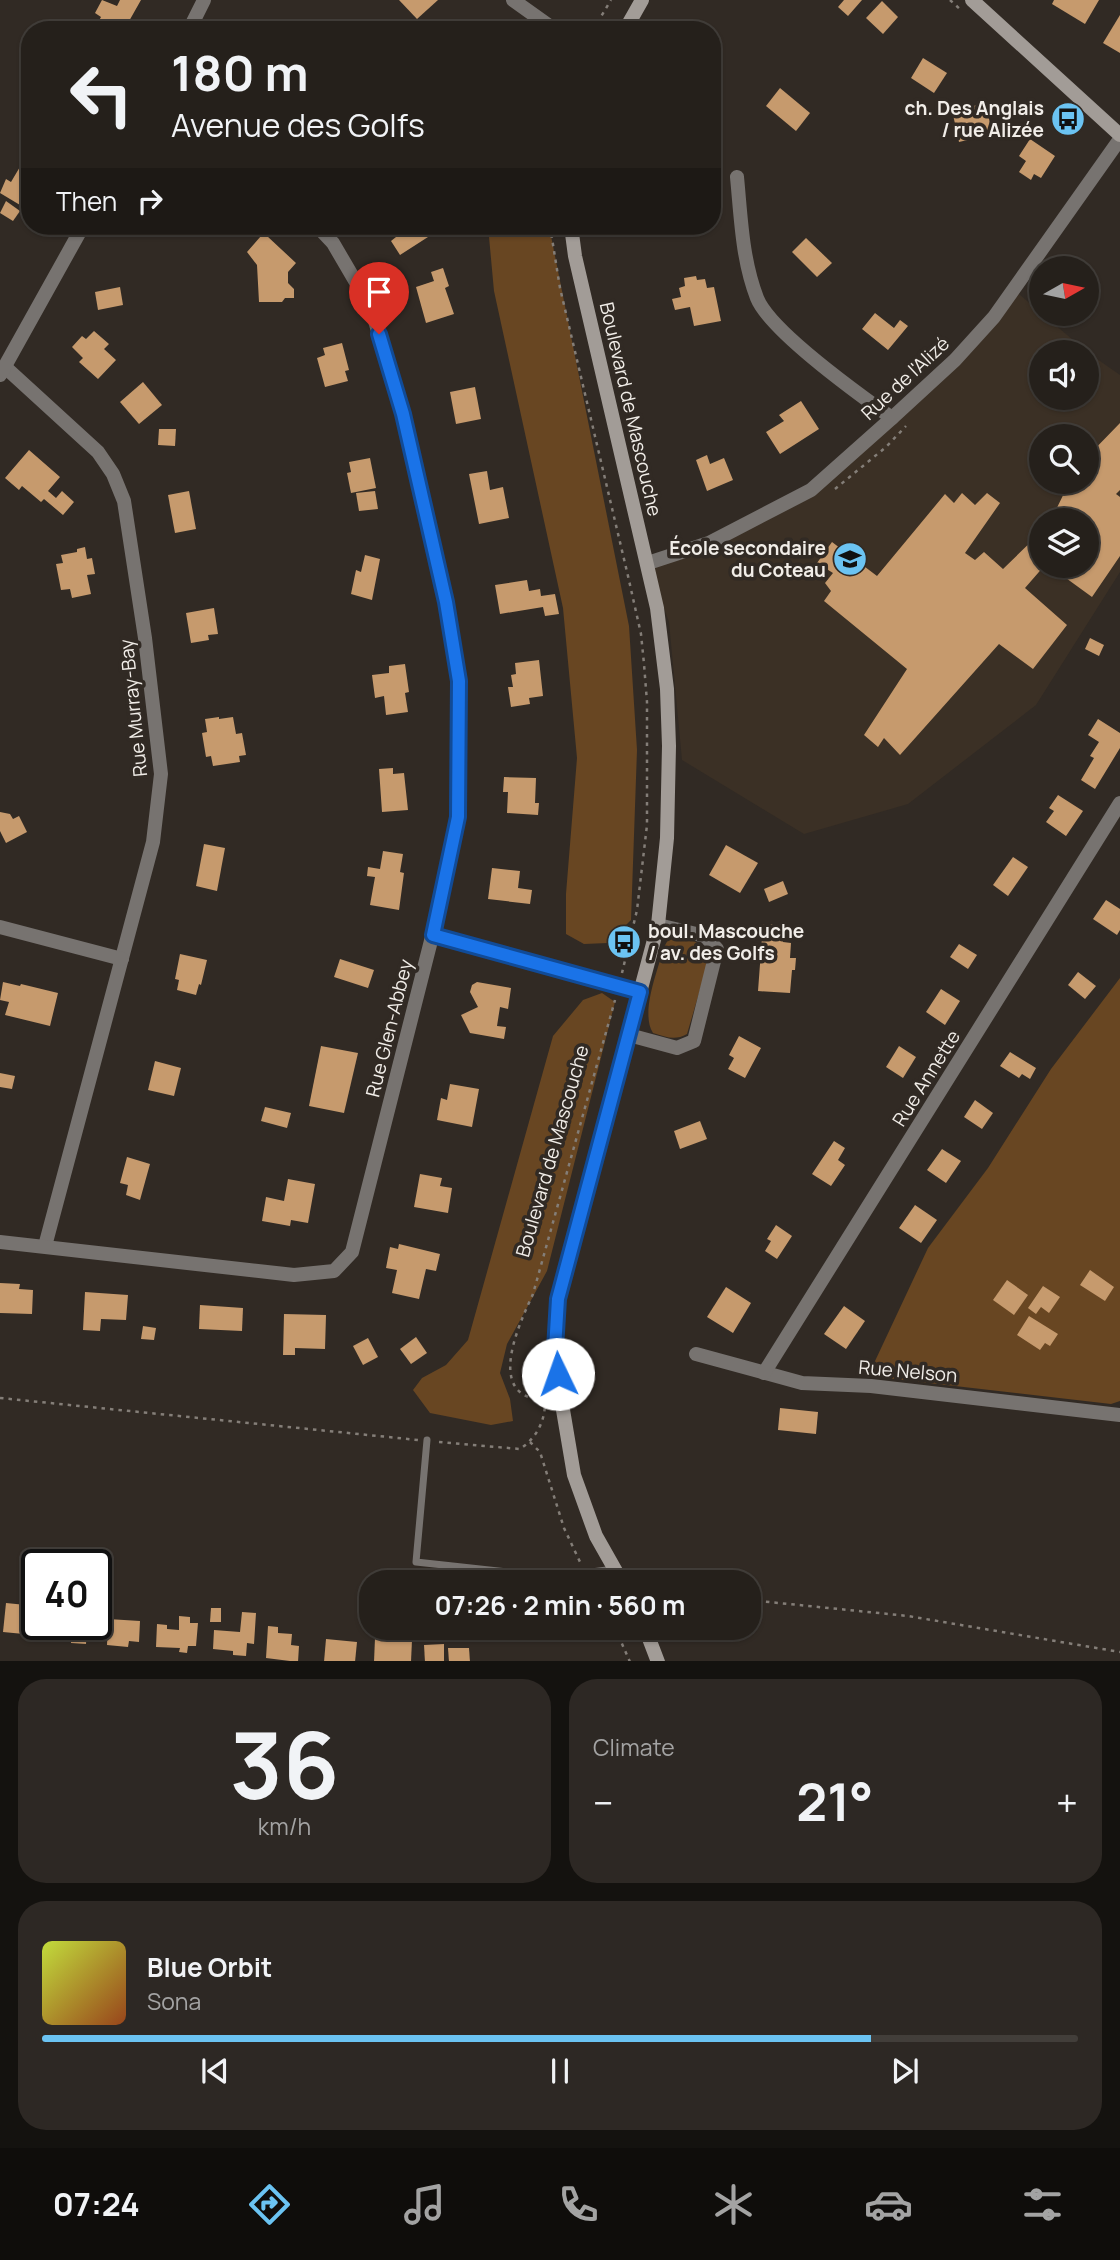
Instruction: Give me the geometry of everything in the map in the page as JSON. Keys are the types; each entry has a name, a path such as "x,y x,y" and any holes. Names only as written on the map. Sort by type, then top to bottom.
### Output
{"street":[{"path":"194,21 204,0"},
{"path":"513,0 542,21"},
{"path":"630,21 642,0"},
{"path":"972,0 1120,137"},
{"name":"Rue de l'Alizé","path":"648,563 709,543 811,490 892,418 955,360 994,317 1120,137"},
{"path":"737,177 744,251 758,301 789,338 892,418"},
{"path":"3,371 78,235"},
{"name":"Rue Glen-Abbey","path":"0,1242 294,1275 334,1271 352,1252 433,935 458,817 459,681 446,602 403,414 371,307 325,235"},
{"name":"Boulevard de Mascouche","path":"572,235 648,563 663,645 668,724 667,838 658,925 558,1299 555,1349 575,1475 591,1524 615,1568"},
{"name":"Rue Murray-Bay","path":"3,371 98,452 113,474 124,501 145,638 161,774 153,842 46,1247"},
{"name":"Rue Annette","path":"764,1373 1120,803"},
{"path":"629,1034 677,1048 694,1041 717,949 705,936 658,925"},
{"path":"0,927 122,958"},
{"path":"433,935 640,992"},
{"name":"Rue Nelson","path":"696,1354 802,1383 871,1386 1120,1415"},
{"path":"650,1640 658,1661"}],"lane":[{"path":"427,1440 416,1562 490,1570"},
{"path":"605,1570 615,1568"}],"path":[{"path":"598,21 611,0"},
{"path":"551,235 560,288 641,634 644,664 647,702 647,825 641,884 622,970"},
{"name":"Boulevard de Mascouche","path":"530,1443 542,1423 545,1405 537,1398 522,1394 513,1383 510,1363 516,1335 533,1294 616,997"},
{"path":"0,1398 450,1444 520,1449 530,1443 540,1452 564,1528 584,1570"},
{"path":"761,1601 908,1616 1120,1653"},
{"path":"620,1640 630,1661"}],"shaded area":[{"path":"489,235 551,235 629,626 637,750 631,920 608,943 584,944 566,934 566,894 577,758 563,608 494,291"},
{"name":"École secondaire du Coteau","path":"1012,288 1029,303 1029,326 1057,326 1073,340 1029,340 1029,410 1099,410 1099,360 1120,375 1120,572 1036,705 908,804 804,834 682,760 669,622 648,563 811,490 955,360"},
{"path":"678,937 694,941 707,953 709,959 687,1034 670,1038 653,1033 648,1014 654,979 664,947 668,940"},
{"path":"1120,978 1120,1401 1111,1404 868,1376 928,1248 988,1168 1051,1069"},
{"path":"602,993 615,1002 547,1271 507,1344 500,1373 510,1399 513,1421 491,1425 430,1413 413,1390 422,1378 446,1365 468,1340 553,1036 583,1000"}],"building":[{"path":"102,0 117,6 120,0 141,0 129,21 99,21 101,17 95,13"},
{"path":"399,0 438,0 417,19"},
{"path":"844,0 862,0 848,16 838,7"},
{"path":"1054,0 1099,0 1085,24 1052,4"},
{"path":"882,1 898,17 883,34 866,18"},
{"path":"1120,15 1120,53 1103,43"},
{"path":"923,58 947,73 934,93 911,78"},
{"path":"780,88 810,113 796,131 766,106"},
{"path":"978,105 980,115 988,113 991,130 979,133 980,137 959,142 952,110"},
{"path":"1030,139 1055,156 1041,178 1034,174 1031,180 1019,172 1026,161 1019,156"},
{"path":"21,165 21,206 0,193 6,179 11,182"},
{"path":"6,201 20,211 13,221 0,213"},
{"path":"395,235 428,237 400,255 391,241 396,237"},
{"path":"261,236 267,236 296,263 288,272 288,283 294,289 294,298 285,298 282,302 259,302 257,265 247,252"},
{"path":"806,238 832,263 817,277 792,252"},
{"path":"443,268 449,286 445,288 454,314 426,323 416,287 434,281 431,272"},
{"path":"696,276 697,280 705,279 707,288 714,287 721,321 694,326 690,307 675,310 672,299 681,297 679,288 685,286 684,278"},
{"path":"120,287 123,305 98,310 95,292"},
{"path":"875,313 894,328 900,320 908,326 888,350 862,329"},
{"path":"94,331 109,344 104,349 116,360 98,379 79,362 83,358 72,347 82,336 86,339"},
{"path":"342,343 349,370 345,371 348,381 325,387 317,358 325,355 323,348"},
{"path":"143,382 162,405 139,424 120,402"},
{"path":"475,387 481,419 456,424 450,392"},
{"path":"801,401 819,429 780,454 766,432 784,421 779,415"},
{"path":"1120,423 1120,490 1116,494 1120,497 1120,556 1092,597 1066,578 1099,578 1099,508 1057,508 1064,494 1099,494 1099,445"},
{"path":"159,429 176,429 175,446 158,445"},
{"path":"29,450 60,477 48,491 56,498 62,491 74,502 63,515 44,499 41,502 22,486 19,490 5,478"},
{"path":"707,455 710,464 724,458 733,480 707,491 696,460"},
{"path":"370,458 376,488 351,493 347,473 351,472 349,462"},
{"path":"487,471 490,490 503,487 509,518 479,524 469,474"},
{"path":"189,491 196,529 175,533 168,495"},
{"path":"375,491 378,509 359,511 356,493"},
{"path":"962,493 975,505 987,493 1000,503 965,553 975,560 984,552 1003,569 1029,544 1029,578 1034,578 1025,588 1067,625 1033,669 999,644 900,755 884,738 878,747 864,735 907,669 824,601 831,591 825,583 833,573 817,563 832,542 877,576 945,494 954,503"},
{"path":"85,547 87,559 92,558 95,574 87,575 91,594 72,598 70,589 61,590 56,564 63,563 61,555 77,552 77,549"},
{"path":"365,555 380,559 372,600 351,594 356,570 361,572"},
{"path":"527,580 529,591 540,589 541,596 555,594 559,614 545,616 543,607 500,614 495,585"},
{"path":"214,608 218,634 208,635 209,640 191,643 186,613"},
{"path":"1090,638 1104,645 1099,656 1085,649"},
{"path":"539,660 543,696 529,698 530,704 511,707 508,687 513,687 511,675 516,674 515,663"},
{"path":"405,664 409,692 405,693 408,712 386,715 384,696 375,698 372,675 389,673 389,666"},
{"path":"233,717 236,734 242,733 246,755 239,756 240,762 213,766 211,756 206,757 202,733 207,732 205,719"},
{"path":"1098,719 1120,733 1120,748 1095,789 1081,780 1094,758 1090,756 1099,742 1088,735"},
{"path":"393,768 393,774 404,773 408,810 382,812 379,769"},
{"path":"504,777 536,778 535,803 539,803 538,815 507,813 508,792 503,792"},
{"path":"1058,795 1083,811 1066,836 1046,822 1054,811 1049,808"},
{"path":"0,812 10,814 13,819 19,816 27,832 6,843 0,831"},
{"path":"204,844 225,848 217,891 196,886"},
{"path":"726,845 758,863 740,893 709,875"},
{"path":"383,851 403,854 400,872 404,873 399,910 370,905 375,877 367,876 368,867 380,869"},
{"path":"1013,857 1028,867 1008,896 993,885"},
{"path":"492,868 520,871 518,888 532,890 530,904 488,899"},
{"path":"783,881 788,894 769,902 764,889"},
{"path":"1106,900 1120,909 1120,930 1117,935 1093,919"},
{"path":"763,924 784,925 783,942 791,943 790,958 796,958 790,993 758,991"},
{"path":"959,944 977,955 968,969 950,957"},
{"path":"180,954 207,960 196,995 177,990 179,980 175,979"},
{"path":"340,959 374,970 368,988 334,977"},
{"path":"1078,972 1096,986 1085,999 1068,985"},
{"path":"3,982 58,993 50,1026 5,1015 9,1002 0,1000"},
{"path":"477,982 511,988 508,1009 500,1007 497,1026 506,1027 504,1039 470,1033 461,1015 478,1007 470,992 472,985"},
{"path":"941,989 960,1001 945,1025 926,1012"},
{"path":"739,1036 761,1048 745,1078 728,1069 734,1058 729,1055"},
{"path":"321,1046 358,1053 344,1113 309,1106"},
{"path":"899,1046 916,1057 903,1078 886,1067"},
{"path":"1010,1052 1036,1068 1030,1079 1022,1074 1019,1078 1000,1066"},
{"path":"155,1061 181,1068 174,1096 148,1090"},
{"path":"0,1073 15,1076 12,1089 0,1087"},
{"path":"450,1084 479,1089 472,1127 437,1120 441,1098 447,1100"},
{"path":"975,1100 993,1113 982,1129 964,1117"},
{"path":"265,1107 291,1113 287,1128 261,1121"},
{"path":"700,1121 707,1139 680,1149 674,1131"},
{"path":"834,1141 845,1148 838,1160 845,1165 831,1186 812,1174"},
{"path":"942,1149 961,1161 946,1183 927,1170"},
{"path":"127,1157 150,1164 140,1200 126,1195 128,1185 120,1183"},
{"path":"420,1174 442,1178 440,1186 452,1188 448,1213 414,1207"},
{"path":"288,1179 315,1184 308,1223 291,1220 290,1226 262,1221 266,1197 284,1201"},
{"path":"915,1205 937,1220 921,1243 899,1228"},
{"path":"776,1225 792,1236 777,1259 765,1251 771,1241 767,1239"},
{"path":"399,1244 440,1254 436,1271 426,1269 419,1299 392,1293 397,1270 386,1268 390,1247 398,1249"},
{"path":"1090,1270 1114,1287 1105,1301 1080,1285"},
{"path":"1007,1280 1028,1295 1014,1315 993,1300"},
{"path":"0,1283 20,1284 19,1289 33,1290 32,1314 0,1313"},
{"path":"1043,1286 1060,1297 1049,1313 1041,1307 1036,1314 1028,1308"},
{"path":"726,1287 751,1303 733,1333 707,1317"},
{"path":"85,1292 128,1295 126,1320 101,1319 100,1331 83,1330"},
{"path":"200,1305 243,1308 242,1331 199,1329"},
{"path":"844,1306 865,1321 846,1349 824,1334"},
{"path":"284,1314 326,1315 325,1349 295,1348 295,1355 283,1355"},
{"path":"1029,1316 1058,1334 1050,1346 1045,1343 1040,1350 1017,1335"},
{"path":"143,1326 156,1328 154,1340 141,1339"},
{"path":"416,1337 427,1353 411,1364 400,1349"},
{"path":"368,1338 378,1357 363,1365 353,1346"},
{"path":"780,1408 818,1412 816,1434 778,1430"},
{"path":"6,1603 21,1604 21,1634 3,1632"},
{"path":"211,1608 221,1608 221,1622 210,1622"},
{"path":"242,1612 256,1613 254,1644 247,1643 246,1656 233,1655 233,1651 213,1649 214,1630 240,1632"},
{"path":"179,1616 190,1617 190,1623 198,1623 196,1646 188,1646 187,1653 179,1652 180,1648 156,1647 157,1624 167,1625 167,1629 179,1630"},
{"path":"112,1619 140,1621 139,1642 129,1641 128,1647 107,1645 107,1640 112,1640"},
{"path":"268,1626 278,1627 278,1633 292,1634 291,1645 299,1646 298,1661 266,1658"},
{"path":"326,1639 357,1642 355,1661 324,1661"},
{"path":"71,1640 86,1640 86,1644 71,1643"},
{"path":"375,1640 412,1640 411,1661 374,1661"},
{"path":"444,1644 444,1661 425,1661 424,1645"},
{"path":"448,1648 469,1648 470,1661 449,1661"}],"place":[{"name":"ch. Des Anglais / rue Alizée","path":"1068,119"},
{"name":"École secondaire du Coteau","path":"850,559"},
{"name":"boul. Mascouche / av. des Golfs","path":"624,942"}],"route":[{"path":"379,334 403,414 446,602 459,681 458,817 433,935 640,992 558,1299 555,1349 558,1374"}]}
